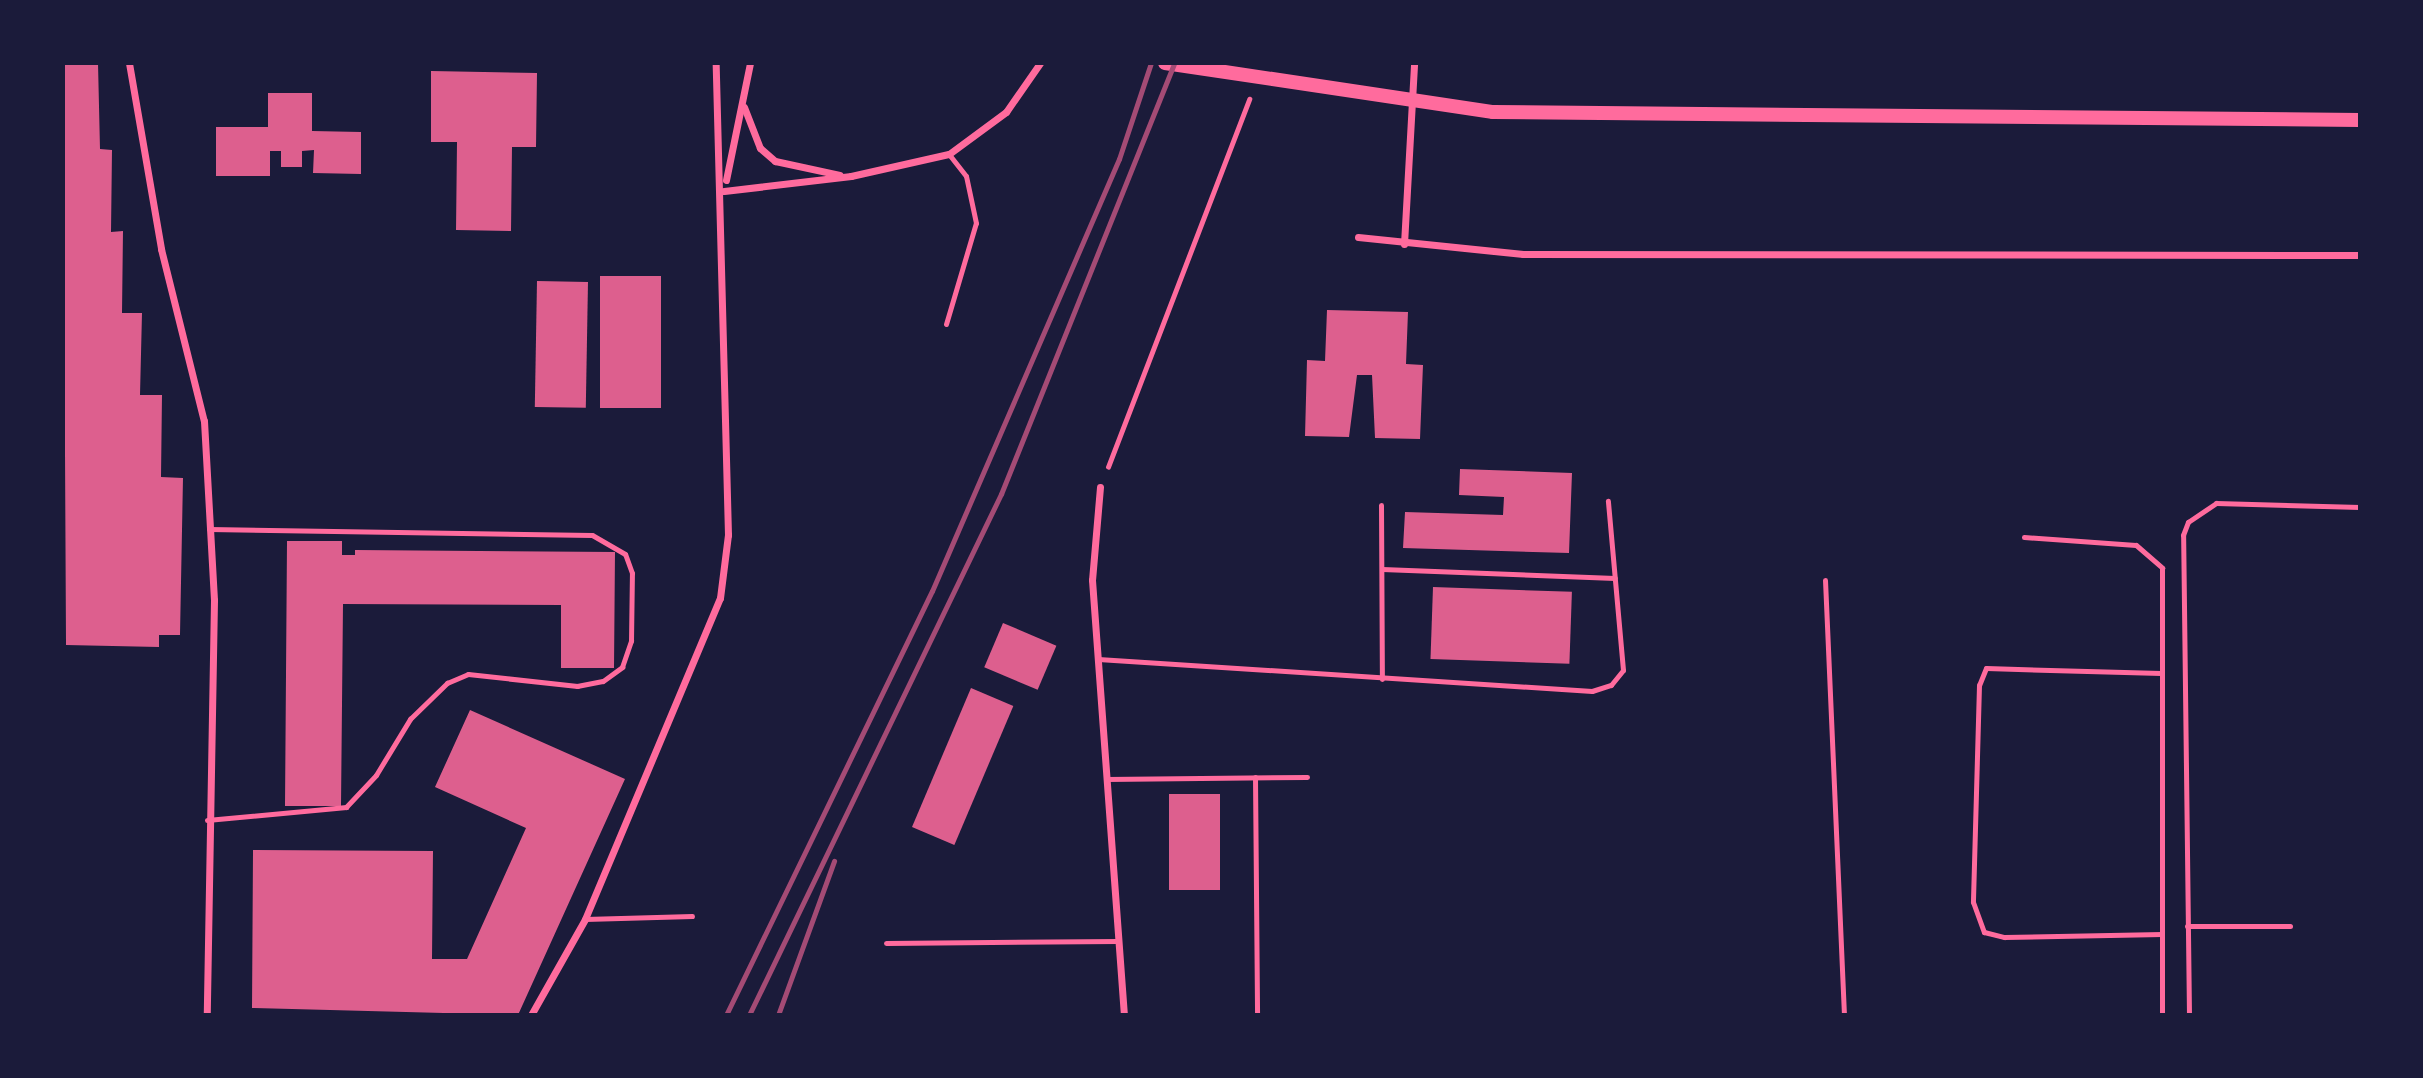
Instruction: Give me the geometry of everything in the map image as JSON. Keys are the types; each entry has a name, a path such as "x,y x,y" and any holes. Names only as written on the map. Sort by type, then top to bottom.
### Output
{"main road":[{"path":"1165,63 1431,106 1612,115 2360,120"}],"street":[{"path":"130,63 161,249 202,406 214,600 206,820 207,1015"},
{"path":"531,1015 584,919 720,598 728,536 724,191 716,63"},
{"path":"724,191 744,107 750,63"},
{"path":"724,191 851,176 948,154 1006,112 1040,63"},
{"path":"1404,244 1414,63"},
{"path":"744,107 760,148 775,161 791,169 851,176"},
{"path":"1358,237 1404,244 1523,254 2360,255"},
{"path":"1100,487 1093,567 1124,1015"}],"lane":[{"path":"946,324 976,223 967,176 948,154"},
{"path":"1098,659 1566,692 1611,685 1623,670 1608,502"},
{"path":"2189,1015 2188,522 2216,503 2360,508"},
{"path":"1381,505 1382,679"},
{"path":"206,820 346,807 376,775 410,719 447,683 468,674 577,686 604,681 622,667 631,641 632,573 625,554 592,535 209,529"},
{"path":"2024,537 2149,550 2162,568 2162,1015"},
{"path":"1382,569 1615,578"},
{"path":"1825,580 1844,1015"},
{"path":"2161,673 1986,668 1979,685 1973,902 1984,932 2004,937 2162,934"},
{"path":"1255,777 1257,1015"},
{"path":"1106,779 1307,777"},
{"path":"584,919 692,916"},
{"path":"2187,926 2290,926"},
{"path":"886,943 1118,941"}],"path":[{"path":"1100,487 1252,89"}],"building":[{"path":"63,63 98,63 100,149 112,150 111,232 123,231 122,313 142,313 140,395 162,395 161,477 183,478 180,635 159,635 159,647 66,645"},
{"path":"431,71 537,73 536,147 512,147 511,231 456,230 457,142 431,142"},
{"path":"268,93 312,93 312,131 361,132 361,174 313,173 314,150 302,151 302,167 281,167 281,151 270,151 270,176 216,176 216,127 268,127"},
{"path":"600,276 661,276 661,408 600,408"},
{"path":"537,281 588,282 586,408 535,407"},
{"path":"1327,310 1408,312 1406,364 1423,365 1420,439 1375,438 1372,375 1357,375 1349,437 1305,436 1307,360 1325,361"},
{"path":"1460,469 1572,473 1569,553 1403,548 1405,512 1503,515 1504,497 1459,495"},
{"path":"287,541 342,541 342,555 355,555 355,550 615,552 614,668 561,668 561,605 343,604 341,806 285,806"},
{"path":"1433,587 1572,592 1569,664 1430,659"},
{"path":"1003,623 1056,646 1038,690 984,667"},
{"path":"971,688 1013,706 954,845 912,827"},
{"path":"470,710 625,779 518,1015 252,1008 253,850 433,851 432,959 467,959 526,828 435,787"},
{"path":"1169,794 1220,794 1220,890 1169,890"}],"railway":[{"path":"726,1015 932,591 1119,159 1151,63"},
{"path":"749,1015 1001,494 1174,63"},
{"path":"778,1015 834,861"}]}
